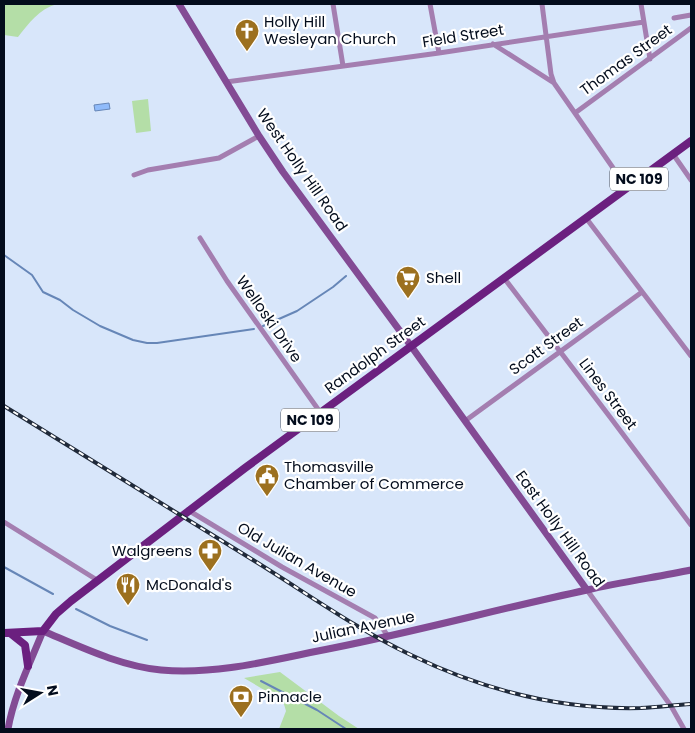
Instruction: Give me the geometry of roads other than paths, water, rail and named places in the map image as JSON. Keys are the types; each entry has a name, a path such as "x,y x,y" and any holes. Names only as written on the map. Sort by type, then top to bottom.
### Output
{"main road":[{"name":"Randolph Street","path":"43,631 56,614 188,510 691,141"},
{"path":"7,633 43,631"},
{"path":"7,633 25,645 28,666"}],"street":[{"name":"West Holly Hill Road","path":"179,4 259,136 285,175 411,346"},
{"path":"333,4 343,66"},
{"path":"430,4 438,53"},
{"path":"542,4 554,83"},
{"path":"641,4 650,59"},
{"path":"674,18 691,15"},
{"name":"Field Street","path":"226,82 644,22"},
{"name":"Thomas Street","path":"575,112 691,28"},
{"path":"494,44 554,83 627,188"},
{"path":"134,175 148,170 218,158 259,136"},
{"path":"673,154 691,180"},
{"path":"586,218 691,356"},
{"name":"Welloski Drive","path":"200,238 227,281 320,412"},
{"name":"Lines Street","path":"504,278 691,526"},
{"name":"Scott Street","path":"465,421 642,292"},
{"name":"East Holly Hill Road","path":"411,346 652,678 684,729"},
{"name":"Old Julian Avenue","path":"188,510 282,567 375,618 388,636"},
{"path":"4,522 97,580"},
{"name":"Julian Avenue","path":"43,631 92,652 141,666 159,670 197,672 232,668 388,636 587,590 691,570"},
{"path":"8,729 28,666 43,631"}],"water":[{"path":"109,103 110,109 95,111 94,105"}],"waterway":[{"path":"4,255 32,275 43,292 60,300 100,326 133,340 157,343 254,329"},
{"path":"263,326 297,311 346,276"},
{"path":"4,567 53,594"},
{"path":"76,609 110,626 147,640"},
{"path":"261,681 317,710 346,729"}],"railway":[{"path":"4,406 351,622 391,645 438,667 494,688 552,701 611,708 691,704"}],"place":[{"name":"Holly Hill Wesleyan Church","path":"247,52"},
{"name":"Shell","path":"408,299"},
{"name":"Thomasville Chamber of Commerce","path":"267,497"},
{"name":"Walgreens","path":"210,572"},
{"name":"McDonald's","path":"128,606"},
{"name":"Pinnacle","path":"241,718"}]}
